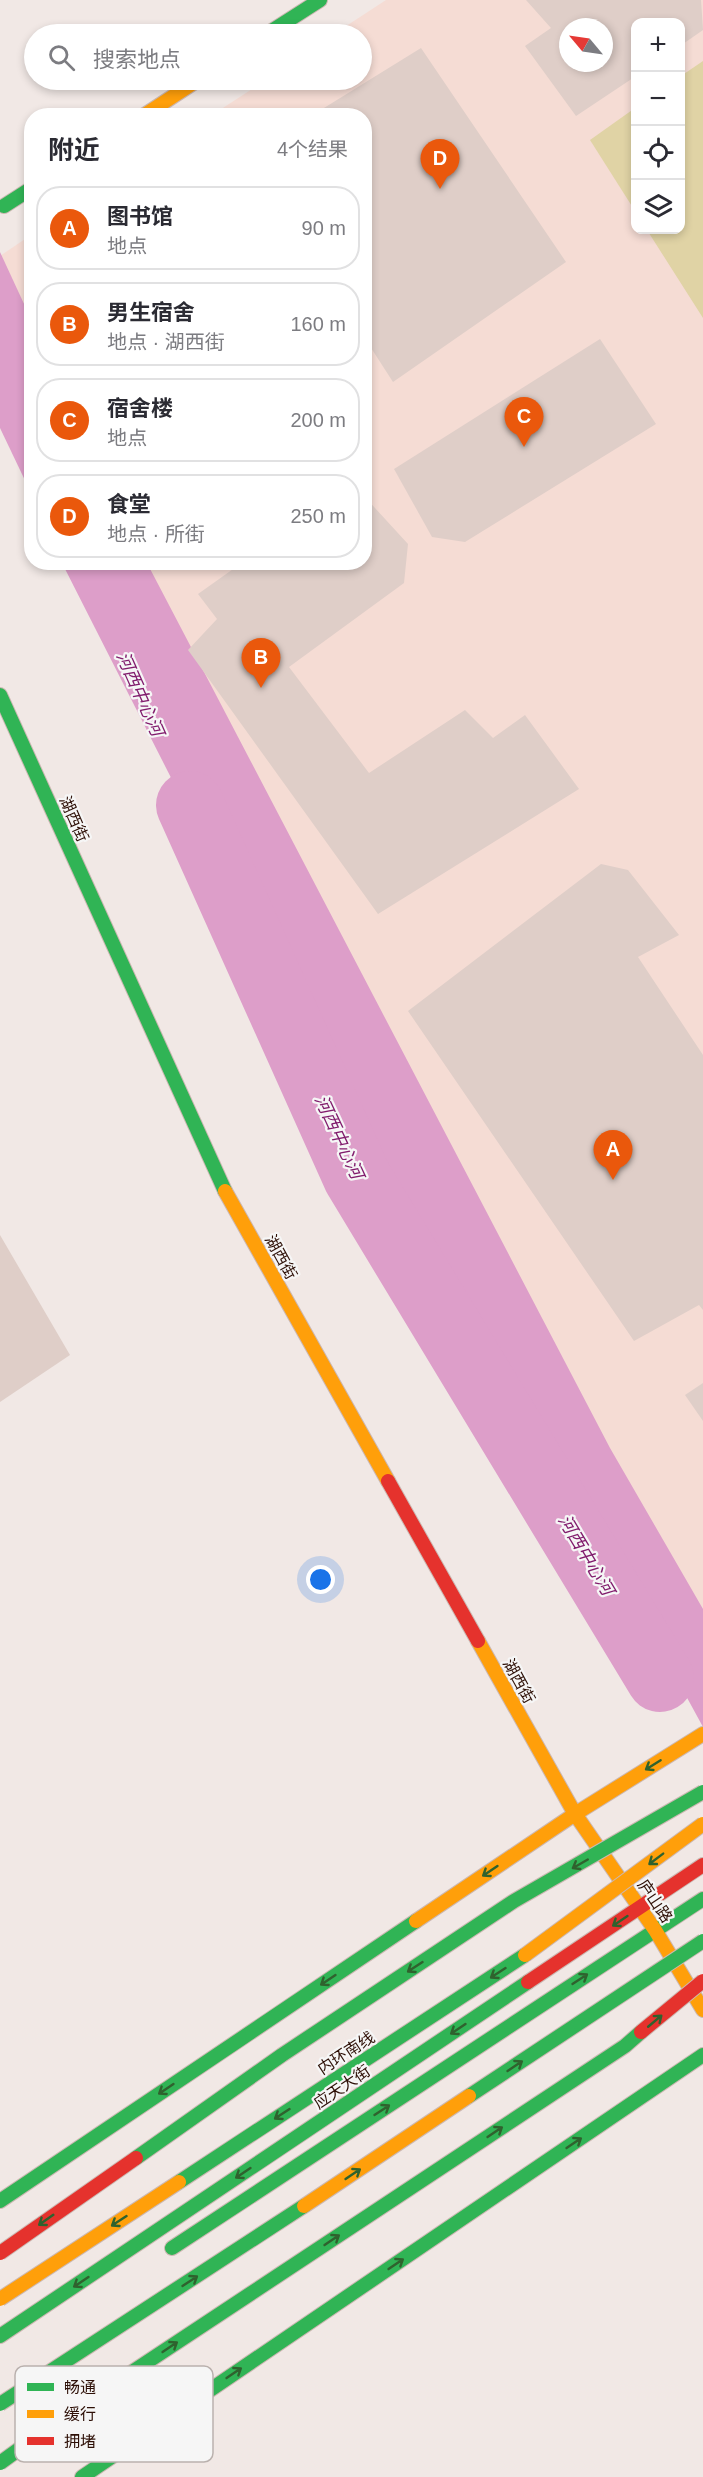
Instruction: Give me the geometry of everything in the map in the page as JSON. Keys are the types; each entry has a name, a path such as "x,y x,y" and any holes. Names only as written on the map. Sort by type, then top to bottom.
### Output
{"main road":[{"path":"283,24 320,0"},
{"path":"155,108 183,90"},
{"path":"4,206 24,193"},
{"name":"湖西街","path":"0,695 223,1188 575,1814"},
{"path":"0,2201 575,1814 703,1734"},
{"path":"0,2253 282,2055 514,1901 703,1792"},
{"name":"庐山路","path":"575,1814 640,1907 703,2010"},
{"name":"内环南线","path":"0,2299 523,1957 703,1824"},
{"name":"应天大街","path":"0,2336 703,1865"},
{"path":"159,2257 703,1899"},
{"path":"58,2366 703,1941"},
{"path":"141,2366 625,2046 703,1981"},
{"path":"213,2388 703,2055"},
{"path":"0,2404 15,2394"},
{"path":"0,2463 15,2452"},
{"path":"82,2477 104,2462"}],"shaded area":[{"path":"386,0 703,0 703,1648 114,570 372,570 372,108 223,108 251,90 372,90 372,24 349,24"},
{"path":"703,61 703,318 650,234 685,234 685,73"},
{"path":"631,111 631,205 590,140"},
{"path":"24,240 24,378 0,256"}],"water":[{"path":"0,252 24,304 24,478 0,428"},
{"path":"66,570 151,570 610,1448 703,1609 703,1727 655,1639 327,1085"}],"building":[{"path":"526,0 701,0 703,30 685,43 685,18 631,18 631,79 576,116 525,46 551,28"},
{"path":"421,48 566,262 393,382 372,349 372,108 324,108 353,90 372,90 372,78"},
{"path":"600,339 656,424 465,542 432,537 394,469"},
{"path":"372,505 408,544 404,583 289,667 369,773 465,710 493,738 525,715 579,789 378,914 188,650 217,619 198,594 232,570 372,570"},
{"path":"601,864 628,870 679,935 638,957 703,1055 703,1310 699,1305 634,1341 408,1011"},
{"path":"0,1235 70,1355 0,1402"},
{"path":"703,1383 703,1421 685,1395"}],"waterway":[{"name":"河西中心河","path":"190,805 357,1177 660,1678"}],"traffic: fast":[{"path":"283,24 320,0"},
{"path":"4,206 24,193"},
{"path":"0,695 225,1191"},
{"path":"136,2158 282,2055 514,1901 703,1792"},
{"path":"172,2248 703,1899"},
{"path":"0,2201 416,1921"},
{"path":"469,2096 703,1941"},
{"path":"179,2182 525,1955"},
{"path":"0,2336 528,1982"},
{"path":"141,2366 625,2046 641,2032"},
{"path":"213,2388 703,2055"},
{"path":"58,2366 304,2206"},
{"path":"0,2404 15,2394"},
{"path":"0,2463 15,2452"},
{"path":"82,2477 104,2462"}],"traffic: slow":[{"path":"155,108 183,90"},
{"path":"225,1191 388,1481"},
{"path":"478,1641 575,1814 655,1930 703,2010"},
{"path":"416,1921 575,1814 703,1734"},
{"path":"525,1955 703,1824"},
{"path":"304,2206 469,2096"},
{"path":"0,2299 179,2182"}],"traffic: jam":[{"path":"388,1481 478,1641"},
{"path":"528,1982 703,1865"},
{"path":"641,2032 703,1981"},
{"path":"0,2253 136,2158"}],"place":[{"name":"食堂","path":"440,189"},
{"name":"宿舍楼","path":"524,447"},
{"name":"男生宿舍","path":"261,688"},
{"name":"图书馆","path":"613,1180"}]}
